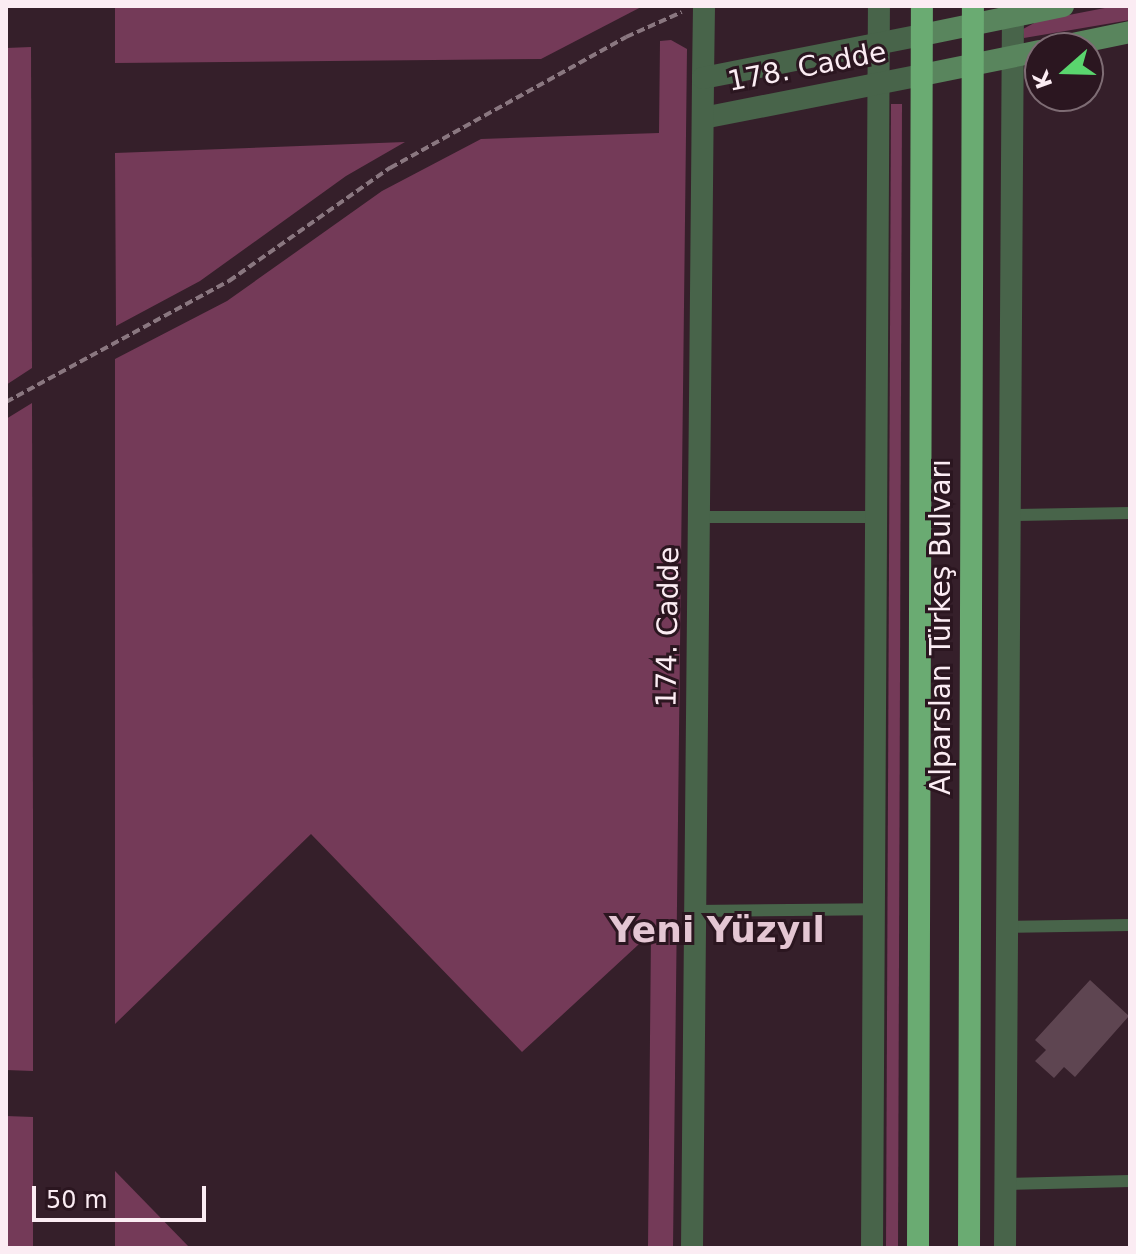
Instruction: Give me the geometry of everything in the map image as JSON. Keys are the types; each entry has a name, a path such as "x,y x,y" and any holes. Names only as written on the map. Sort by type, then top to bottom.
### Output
{"highway":[{"name":"Alparslan Türkeş Bulvarı","path":"918,1248 922,6"},
{"name":"Alparslan Türkeş Bulvarı","path":"969,1248 973,15"}],"main road":[{"path":"922,35 973,15 1063,6"},
{"path":"1104,37 1130,32"},
{"path":"922,75 1024,54"}],"street":[{"name":"174. Cadde","path":"692,1248 704,6"},
{"path":"872,1248 879,6"},
{"path":"1005,1248 1013,11"},
{"name":"178. Cadde","path":"703,78 922,35"},
{"name":"178. Cadde","path":"703,118 922,75"}],"lane":[{"path":"1010,515 1130,513"},
{"path":"699,517 877,517"},
{"path":"695,911 874,909"},
{"path":"1007,927 1130,925"},
{"path":"1006,1184 1130,1181"}],"path":[{"path":"6,402 229,281 390,168 655,22 704,6"}],"shaded area":[{"path":"115,6 643,6 541,59 115,63"},
{"path":"1115,6 1130,6 1130,20 1059,32 1024,32 1024,38 1023,29 1038,21"},
{"path":"671,40 687,49 673,1248 648,1248 651,933 522,1052 311,834 115,1024 115,359 227,301 382,191 481,139 659,133 660,41"},
{"path":"31,47 32,368 6,385 6,48"},
{"path":"891,104 902,104 898,1248 886,1248"},
{"path":"405,142 346,176 200,281 116,326 115,153"},
{"path":"32,403 33,1071 6,1070 6,419"},
{"path":"6,1116 33,1117 33,1248 6,1248"},
{"path":"115,1171 190,1248 115,1248"}],"building":[{"path":"1090,980 1129,1016 1075,1077 1064,1067 1054,1078 1035,1061 1046,1050 1035,1040"}],"district":[{"name":"Yeni Yüzyıl","path":"717,930"}]}
